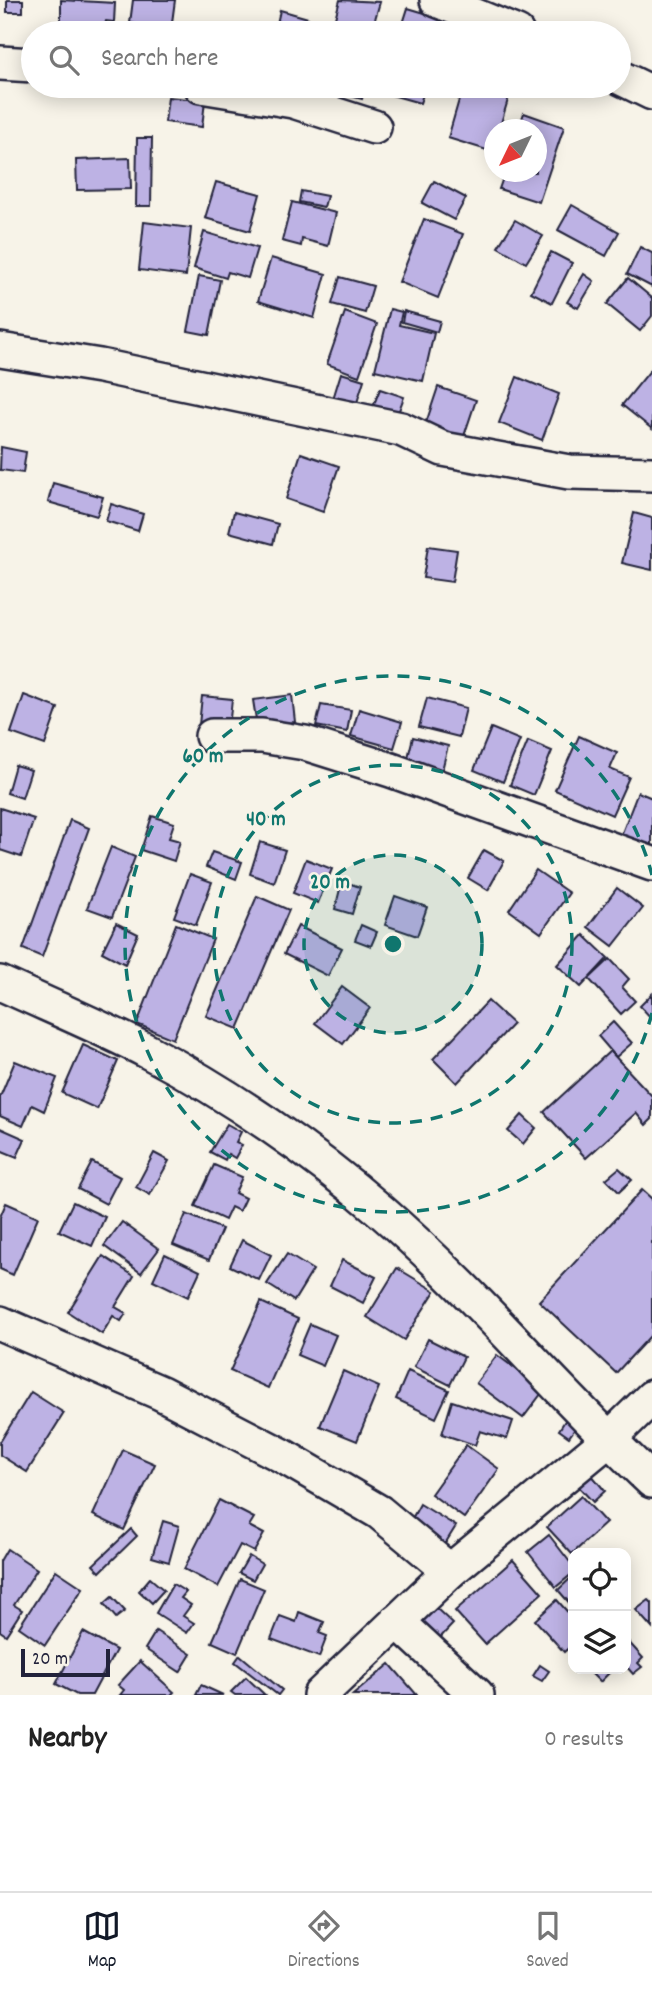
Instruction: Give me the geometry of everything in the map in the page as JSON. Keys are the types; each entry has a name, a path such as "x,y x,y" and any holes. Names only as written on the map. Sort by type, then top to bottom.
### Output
{"street":[{"path":"437,0 488,21"},
{"path":"0,63 21,64"},
{"path":"631,83 652,93"},
{"path":"275,98 293,101 374,127"},
{"path":"0,350 100,366 401,429 443,449 569,472 652,474"},
{"path":"212,736 262,736 305,743 391,770 652,864"},
{"path":"0,983 150,1053 265,1123 381,1211 484,1308 608,1440 652,1481"},
{"path":"0,1324 161,1393 284,1456 379,1512 450,1571"},
{"path":"320,1695 450,1571 608,1440 652,1397"},
{"path":"397,1621 477,1695"}],"building":[{"path":"7,0 23,0 23,12 7,12"},
{"path":"61,0 115,3 114,21 61,21"},
{"path":"133,0 175,0 172,21 130,21"},
{"path":"340,0 380,2 374,21 334,21"},
{"path":"408,8 445,19 444,21 404,21"},
{"path":"280,10 308,18 307,21 278,21"},
{"path":"168,98 205,101 202,127 165,122"},
{"path":"402,98 422,98 420,103"},
{"path":"460,98 508,98 502,119 484,119 484,149 448,138"},
{"path":"524,113 541,119 522,119"},
{"path":"547,121 564,127 547,178"},
{"path":"137,138 152,138 151,206 136,206"},
{"path":"130,158 131,189 77,190 76,160"},
{"path":"434,181 466,198 454,220 422,203"},
{"path":"216,182 260,194 250,231 205,218"},
{"path":"501,182 546,182 539,202 499,189"},
{"path":"301,191 327,196 324,207 299,202"},
{"path":"292,202 336,213 328,246 302,239 301,246 282,241"},
{"path":"572,205 619,232 606,256 558,230"},
{"path":"424,219 463,234 438,298 399,282"},
{"path":"515,220 543,236 526,263 498,247"},
{"path":"144,222 191,228 186,276 139,270"},
{"path":"204,232 257,248 248,278 228,272 226,278 194,268"},
{"path":"640,247 652,253 652,287 627,274"},
{"path":"551,252 572,263 552,303 531,292"},
{"path":"271,258 326,274 314,318 258,301"},
{"path":"584,274 594,281 578,308 567,302"},
{"path":"199,276 220,280 209,335 188,331"},
{"path":"340,277 373,286 365,313 332,304"},
{"path":"628,278 652,298 652,316 640,331 607,304"},
{"path":"390,309 402,312 399,325 434,333 423,381 375,370"},
{"path":"404,311 440,321 437,332 402,322"},
{"path":"345,312 377,324 359,376 327,364"},
{"path":"652,368 652,429 622,405"},
{"path":"341,373 364,380 355,409 332,402"},
{"path":"517,377 559,394 542,440 499,423"},
{"path":"438,387 476,400 463,439 425,426"},
{"path":"380,389 404,397 395,421 371,412"},
{"path":"1,447 26,452 23,473 0,470"},
{"path":"301,453 339,466 323,512 286,499"},
{"path":"53,483 103,497 97,516 48,502"},
{"path":"111,504 143,514 138,531 106,521"},
{"path":"234,512 278,524 273,544 229,532"},
{"path":"634,513 652,518 652,570 622,563"},
{"path":"428,546 457,550 452,582 423,578"},
{"path":"24,695 58,708 45,745 11,733"},
{"path":"292,695 295,722 257,726 253,700"},
{"path":"202,696 232,699 229,728 199,725"},
{"path":"427,698 466,708 459,737 419,727"},
{"path":"321,705 351,710 347,732 316,726"},
{"path":"359,709 402,722 394,748 351,736"},
{"path":"491,728 520,740 503,782 474,770"},
{"path":"579,736 617,753 610,769 629,777 612,815 555,790"},
{"path":"413,737 448,746 440,778 405,770"},
{"path":"528,741 552,751 534,795 510,785"},
{"path":"15,765 31,770 22,798 7,793"},
{"path":"638,792 652,798 652,851 620,838"},
{"path":"0,808 34,819 21,857 0,850"},
{"path":"152,816 174,823 169,838 180,841 174,861 141,850"},
{"path":"70,820 89,828 42,957 23,949"},
{"path":"260,842 285,850 274,883 250,874"},
{"path":"111,847 135,857 112,917 87,908"},
{"path":"484,850 504,861 488,890 468,878"},
{"path":"212,852 242,862 236,879 206,867"},
{"path":"306,859 332,869 318,903 293,893"},
{"path":"536,870 569,893 541,933 509,910"},
{"path":"190,874 212,882 196,925 174,917"},
{"path":"342,881 360,887 352,914 335,909"},
{"path":"617,888 643,908 613,946 588,927"},
{"path":"257,896 289,910 238,1029 206,1016"},
{"path":"395,896 427,907 417,936 385,925"},
{"path":"116,923 138,934 125,964 102,952"},
{"path":"176,924 213,939 173,1039 137,1024"},
{"path":"361,925 377,932 371,946 355,940"},
{"path":"298,926 342,948 328,976 284,954"},
{"path":"584,935 608,958 581,987 557,965"},
{"path":"610,959 629,979 622,987 635,1001 621,1014 589,979"},
{"path":"342,987 370,1008 343,1044 315,1023"},
{"path":"652,994 652,1019 640,1006"},
{"path":"488,1001 513,1024 457,1083 433,1059"},
{"path":"613,1022 632,1043 616,1057 598,1036"},
{"path":"83,1045 118,1061 97,1109 62,1093"},
{"path":"610,1051 652,1096 652,1119 646,1125 636,1113 586,1158 544,1112"},
{"path":"15,1061 57,1078 44,1111 32,1105 23,1126 0,1116 0,1097"},
{"path":"522,1115 536,1128 523,1144 508,1131"},
{"path":"227,1124 241,1132 236,1142 242,1145 235,1158 228,1154 225,1160 210,1152"},
{"path":"0,1128 25,1139 17,1157 0,1150"},
{"path":"154,1153 169,1161 150,1195 136,1187"},
{"path":"92,1162 120,1177 106,1204 78,1189"},
{"path":"214,1165 242,1177 235,1193 245,1198 239,1211 231,1207 225,1220 195,1206"},
{"path":"619,1168 632,1180 619,1192 606,1179"},
{"path":"642,1190 652,1199 652,1334 616,1373 539,1301"},
{"path":"73,1202 105,1217 92,1246 59,1231"},
{"path":"6,1203 38,1217 13,1275 0,1269 0,1217"},
{"path":"186,1214 222,1229 209,1260 173,1245"},
{"path":"122,1222 159,1249 141,1273 104,1246"},
{"path":"242,1240 271,1255 259,1280 230,1266"},
{"path":"165,1254 200,1271 188,1297 153,1280"},
{"path":"287,1254 313,1270 294,1301 267,1284"},
{"path":"103,1256 134,1276 115,1307 126,1313 121,1321 113,1316 102,1334 68,1312"},
{"path":"342,1260 376,1277 363,1303 330,1286"},
{"path":"397,1268 435,1291 404,1340 367,1317"},
{"path":"261,1302 298,1319 268,1388 230,1371"},
{"path":"310,1324 336,1335 323,1366 297,1355"},
{"path":"428,1339 464,1357 450,1385 414,1367"},
{"path":"497,1355 544,1390 523,1418 476,1383"},
{"path":"343,1371 379,1387 357,1441 320,1426"},
{"path":"408,1371 449,1390 436,1418 396,1399"},
{"path":"31,1392 64,1413 27,1472 0,1455 0,1442"},
{"path":"452,1401 513,1421 507,1439 480,1431 475,1445 442,1434"},
{"path":"568,1416 579,1423 569,1437 559,1430"},
{"path":"466,1445 499,1469 464,1518 431,1494"},
{"path":"123,1450 155,1464 124,1530 93,1515"},
{"path":"591,1474 605,1491 593,1502 578,1486"},
{"path":"581,1496 606,1523 579,1548 568,1550 547,1527"},
{"path":"219,1500 254,1518 249,1526 264,1534 254,1552 240,1545 218,1587 184,1569"},
{"path":"420,1504 456,1526 443,1547 408,1526"},
{"path":"163,1521 179,1526 169,1562 152,1557"},
{"path":"131,1529 137,1536 100,1572 93,1565"},
{"path":"549,1535 568,1560 568,1577 556,1587 528,1552"},
{"path":"7,1549 37,1569 14,1605 22,1610 6,1635 0,1631 0,1561"},
{"path":"249,1556 262,1564 253,1580 239,1573"},
{"path":"513,1560 542,1593 485,1644 455,1611"},
{"path":"56,1570 83,1588 45,1645 19,1627"},
{"path":"150,1578 164,1590 152,1603 139,1591"},
{"path":"240,1579 264,1589 237,1653 212,1642"},
{"path":"568,1581 568,1601 558,1590"},
{"path":"173,1584 186,1592 181,1598 191,1605 183,1616 194,1623 187,1633 156,1613"},
{"path":"112,1597 125,1611 116,1618 104,1604"},
{"path":"557,1600 568,1612 568,1648 564,1652 535,1620"},
{"path":"649,1600 652,1603 652,1628 636,1610"},
{"path":"435,1607 453,1624 436,1642 418,1624"},
{"path":"299,1612 324,1622 319,1633 327,1636 319,1657 271,1639 280,1616 296,1622"},
{"path":"156,1631 191,1654 180,1672 145,1649"},
{"path":"83,1632 116,1650 92,1695 77,1695 56,1684"},
{"path":"631,1645 643,1658 638,1663 642,1667 633,1674"},
{"path":"240,1655 282,1690 278,1695 235,1662"},
{"path":"140,1661 174,1692 171,1695 120,1695 124,1690 118,1685"},
{"path":"390,1664 417,1695 353,1695"},
{"path":"540,1665 549,1671 542,1681 533,1676"},
{"path":"592,1674 608,1674 600,1682"},
{"path":"246,1677 265,1695 235,1695 231,1692"},
{"path":"201,1685 223,1695 196,1695"}]}
